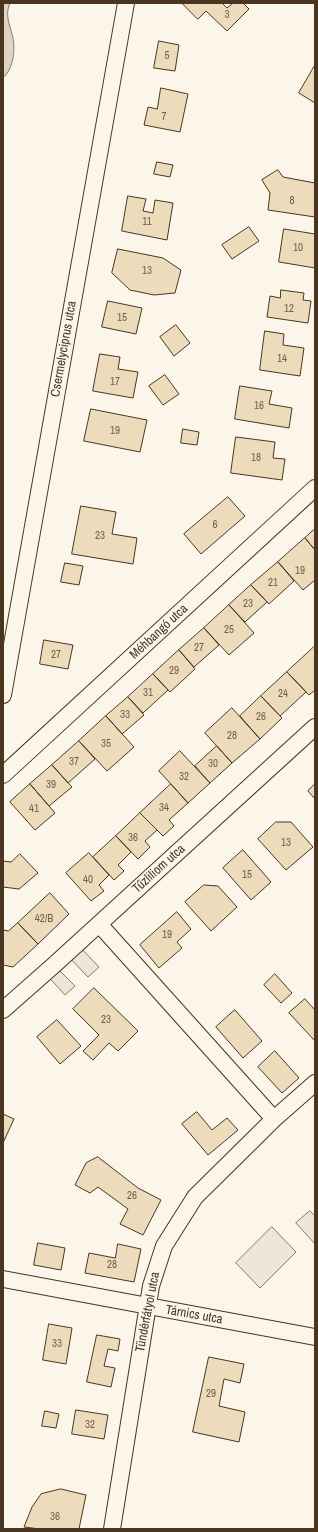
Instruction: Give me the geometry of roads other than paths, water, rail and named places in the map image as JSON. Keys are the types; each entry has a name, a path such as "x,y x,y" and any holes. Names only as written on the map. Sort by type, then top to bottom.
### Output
{"street":[{"name":"Csermelyciprus utca","path":"3,695 126,3"},
{"name":"Méhbangó utca","path":"3,775 315,488"},
{"name":"Tűzliliom utca","path":"3,1010 315,727"},
{"path":"99,924 274,1119"},
{"name":"Tündérfátyol utca","path":"112,1529 147,1307 151,1286 164,1246 195,1197 274,1119 315,1083"},
{"name":"Tárnics utca","path":"3,1279 147,1307 315,1337"}]}
